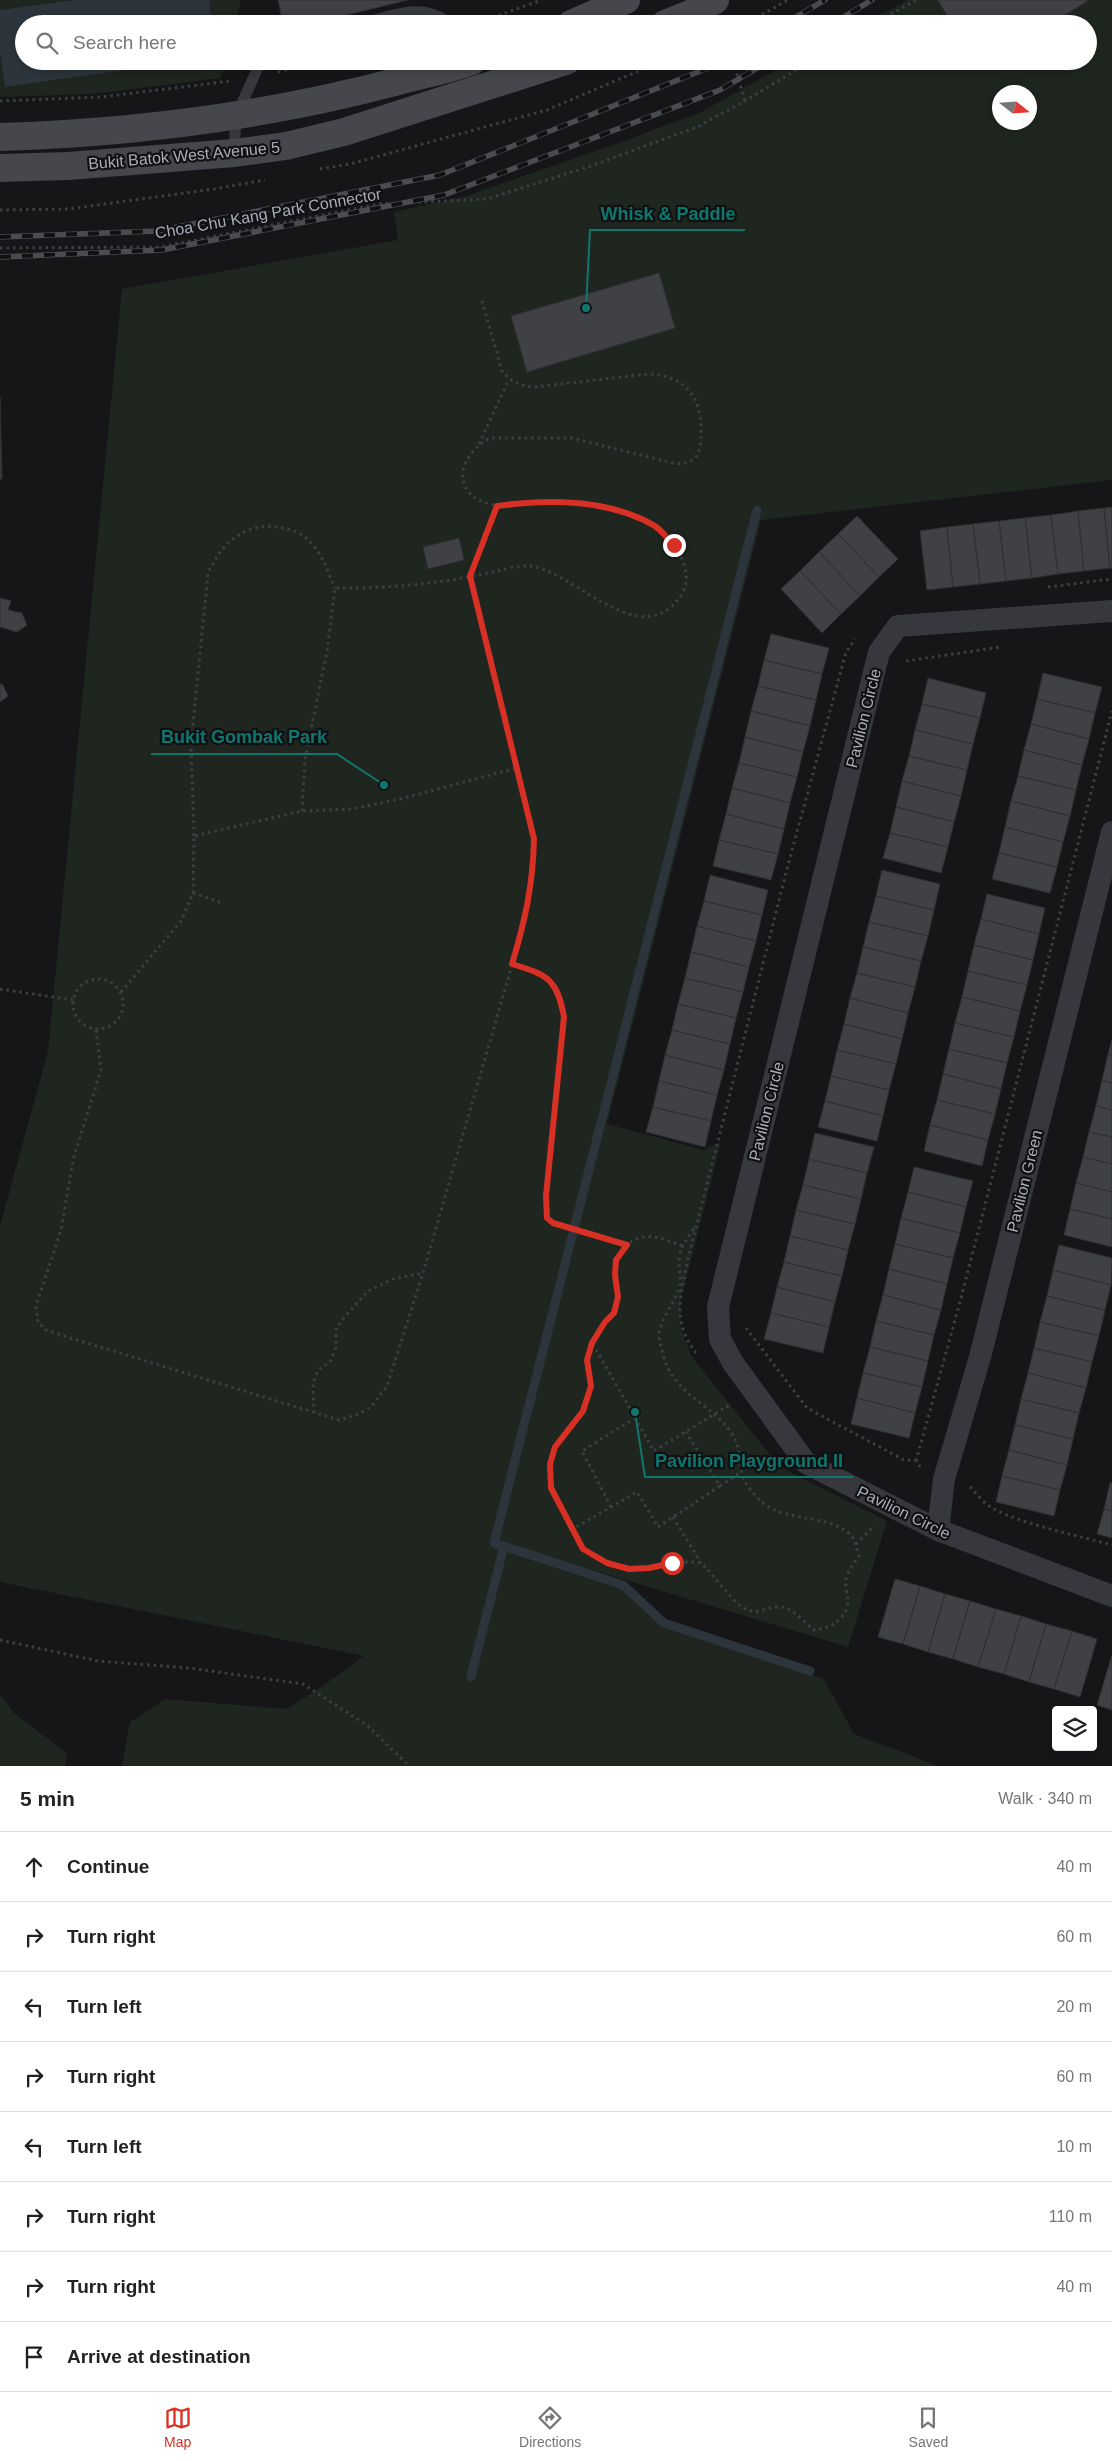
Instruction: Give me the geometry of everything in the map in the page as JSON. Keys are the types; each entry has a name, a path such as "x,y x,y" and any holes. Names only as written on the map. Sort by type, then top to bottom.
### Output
{"street":[{"path":"592,15 626,0"},
{"path":"688,15 715,0"},
{"name":"Bukit Batok West Avenue 5","path":"0,137 66,135 236,116 335,98 437,70"},
{"name":"Bukit Batok West Avenue 5","path":"0,168 68,166 234,153 286,146 344,132 538,70"},
{"name":"Pavilion Circle","path":"1112,611 898,626 879,652 718,1307 720,1339 733,1363 806,1463 938,1530 1112,1596"},
{"name":"Pavilion Green","path":"938,1530 944,1479 982,1348 1112,832"}],"lane":[{"path":"394,15 413,10 427,11 437,15"},
{"path":"234,153 236,116 257,70"}],"path":[{"path":"500,15 542,0"},
{"path":"761,15 788,0"},
{"path":"890,15 916,0"},
{"path":"0,101 101,97 253,78 286,70"},
{"path":"736,70 745,102"},
{"name":"Choa Chu Kang Park Connector","path":"0,248 160,247 379,204 487,199 591,166 697,127 745,102 797,70"},
{"path":"478,444 490,438 572,438 673,463 685,464 695,459 701,445 699,410 691,393 666,374 648,374 535,387 519,386 509,379 502,370 482,300"},
{"path":"335,588 435,583 529,566 546,570 598,601 636,615 651,615 668,610 680,599 686,582 683,565 674,545 656,527 633,516 608,508 578,503 497,506 479,501 467,492 462,482 463,469 470,454 478,444 509,379"},
{"path":"96,1030 101,1070 73,1160 61,1230 36,1306 38,1322 46,1330 64,1336 314,1414 339,1420 359,1414 372,1406 387,1386 424,1273 529,907 534,873 534,839 470,576 497,506"},
{"path":"121,992 182,921 193,893 194,836 191,744 208,573 216,556 230,540 250,528 275,526 295,530 312,543 324,563 335,588 326,652 304,759 302,811"},
{"path":"1045,588 1112,579"},
{"path":"699,1357 683,1332 680,1301 788,865 846,652 857,637"},
{"path":"903,667 906,661"},
{"path":"1112,711 960,1302 916,1461 923,1472 970,1487 980,1499 992,1508 1112,1546"},
{"path":"194,836 302,811 352,809 400,800 517,768"},
{"path":"193,893 220,902"},
{"path":"512,964 534,971 550,981 560,994 564,1017 546,1208 547,1218 553,1223 627,1245"},
{"path":"94,978 105,979 114,984 121,992 124,1003 122,1013 116,1022 107,1028 96,1030 78,1020 73,1000 77,990 84,982 94,978"},
{"path":"0,989 73,1000"},
{"path":"673,1517 702,1563 739,1605 759,1612 774,1607 784,1608 792,1611 814,1630 825,1629 836,1624 843,1614 848,1602 846,1579 859,1556 852,1537 837,1527 774,1511 762,1502 750,1489 741,1472 738,1443 716,1413 684,1391 674,1379 664,1361 659,1335 662,1324 676,1300 682,1281 679,1261 682,1246 698,1223"},
{"path":"682,1246 660,1238 646,1236 627,1245 616,1260 615,1275 618,1297 614,1313 605,1322 592,1343 587,1360 591,1386 583,1411 555,1447 550,1464 551,1488 571,1530 583,1549 607,1563 629,1569 649,1568 686,1560 702,1563"},
{"path":"314,1414 313,1383 318,1370 330,1362 336,1348 336,1330 341,1321 368,1291 393,1280 424,1273"},
{"path":"743,1324 807,1408 904,1460 916,1461"},
{"path":"592,1343 654,1451 734,1402"},
{"path":"611,1507 582,1451 635,1418"},
{"path":"686,1432 720,1486"},
{"path":"571,1530 637,1492 658,1527 741,1472"},
{"path":"856,1544 880,1520"},
{"path":"0,1640 98,1661 189,1668 303,1684 368,1726 409,1766"}],"shaded area":[{"path":"0,0 74,0 0,10"},
{"path":"74,0 209,0 211,15 15,15 15,70 125,70 5,87 0,53 0,10"},
{"path":"209,0 241,0 237,15 211,15"},
{"path":"908,0 1112,0 1112,480 761,520 607,1124 704,1150 721,1142 680,1303 681,1330 692,1357 780,1467 887,1521 848,1647 510,1545 621,1588 663,1626 824,1679 854,1734 939,1766 122,1766 130,1722 165,1699 286,1709 317,1690 364,1656 0,1582 0,1226 48,1051 122,289 398,240 394,212 466,196 701,112 776,70 1097,70 1097,15 880,15"},
{"path":"0,53 5,87 125,70 223,70 221,78 92,94 0,97"},
{"path":"0,1694 14,1713 67,1753 65,1766 0,1766"}],"building":[{"path":"278,0 408,0 347,15 281,15"},
{"path":"938,0 1089,0 1065,15 947,15"},
{"path":"659,273 675,328 527,372 511,316"},
{"path":"0,397 2,479 0,479"},
{"path":"1112,507 1112,568 1110,568 1104,508"},
{"path":"1104,508 1110,568 1084,571 1078,511"},
{"path":"1078,511 1084,571 1058,574 1051,515"},
{"path":"1051,515 1058,574 1032,578 1025,518"},
{"path":"857,516 898,559 879,577 838,534"},
{"path":"1025,518 1032,578 1006,581 999,521"},
{"path":"999,521 1006,581 980,584 973,524"},
{"path":"973,524 980,584 953,587 947,527"},
{"path":"947,527 953,587 927,590 920,531"},
{"path":"838,534 879,577 860,596 819,552"},
{"path":"459,538 464,560 428,569 423,547"},
{"path":"819,552 860,596 841,614 800,571"},
{"path":"800,571 841,614 822,633 781,589"},
{"path":"0,598 11,601 8,610 22,613 27,625 17,632 0,627"},
{"path":"771,634 829,648 822,674 764,660"},
{"path":"764,660 822,674 816,700 758,686"},
{"path":"1043,673 1102,687 1095,713 1037,699"},
{"path":"928,678 986,693 980,718 922,704"},
{"path":"0,684 3,685 8,696 0,702"},
{"path":"758,686 816,700 810,726 751,711"},
{"path":"1037,699 1095,713 1089,739 1031,724"},
{"path":"922,704 980,718 973,744 915,730"},
{"path":"751,711 810,726 803,752 745,737"},
{"path":"1031,724 1089,739 1082,765 1024,750"},
{"path":"915,730 973,744 967,770 909,756"},
{"path":"745,737 803,752 797,777 739,763"},
{"path":"1024,750 1082,765 1076,790 1018,776"},
{"path":"909,756 967,770 961,796 902,781"},
{"path":"739,763 797,777 790,803 732,788"},
{"path":"1018,776 1076,790 1070,816 1011,801"},
{"path":"902,781 961,796 954,822 896,807"},
{"path":"732,788 790,803 784,829 726,814"},
{"path":"1011,801 1070,816 1063,842 1005,827"},
{"path":"896,807 954,822 948,847 890,833"},
{"path":"726,814 784,829 778,854 719,840"},
{"path":"1005,827 1063,842 1057,867 999,853"},
{"path":"890,833 948,847 941,873 883,858"},
{"path":"719,840 778,854 771,880 713,866"},
{"path":"999,853 1057,867 1050,893 992,879"},
{"path":"882,870 940,884 934,910 876,896"},
{"path":"710,875 768,890 762,915 704,901"},
{"path":"987,894 1045,908 1039,934 981,919"},
{"path":"876,896 934,910 928,936 869,922"},
{"path":"704,901 762,915 756,941 697,926"},
{"path":"981,919 1039,934 1033,960 974,945"},
{"path":"869,922 928,936 921,961 863,947"},
{"path":"697,926 756,941 749,967 691,952"},
{"path":"974,945 1033,960 1027,985 968,971"},
{"path":"863,947 921,961 915,987 857,973"},
{"path":"691,952 749,967 743,992 685,978"},
{"path":"968,971 1027,985 1020,1011 962,997"},
{"path":"857,973 915,987 908,1013 850,998"},
{"path":"685,978 743,992 736,1018 678,1004"},
{"path":"962,997 1020,1011 1014,1037 955,1023"},
{"path":"850,998 908,1013 902,1039 844,1024"},
{"path":"678,1004 736,1018 730,1044 672,1030"},
{"path":"955,1023 1014,1037 1007,1063 949,1049"},
{"path":"844,1024 902,1039 896,1064 837,1050"},
{"path":"672,1030 730,1044 724,1070 665,1055"},
{"path":"1112,1039 1112,1055 1108,1054"},
{"path":"949,1049 1007,1063 1001,1089 943,1074"},
{"path":"837,1050 896,1064 889,1090 831,1076"},
{"path":"1108,1054 1112,1055 1112,1083 1102,1080"},
{"path":"665,1055 724,1070 717,1095 659,1081"},
{"path":"943,1074 1001,1089 995,1114 937,1100"},
{"path":"831,1076 889,1090 883,1116 825,1101"},
{"path":"1102,1080 1112,1083 1112,1110 1096,1106"},
{"path":"659,1081 717,1095 711,1121 653,1107"},
{"path":"937,1100 995,1114 988,1140 930,1125"},
{"path":"825,1101 883,1116 877,1141 818,1127"},
{"path":"1096,1106 1112,1110 1112,1137 1089,1132"},
{"path":"653,1107 711,1121 705,1147 646,1132"},
{"path":"930,1125 988,1140 982,1166 924,1151"},
{"path":"1089,1132 1112,1137 1112,1164 1083,1157"},
{"path":"815,1133 874,1147 867,1173 809,1159"},
{"path":"1083,1157 1112,1164 1112,1192 1076,1183"},
{"path":"809,1159 867,1173 861,1199 803,1185"},
{"path":"914,1167 973,1181 966,1207 908,1192"},
{"path":"1076,1183 1112,1192 1112,1219 1070,1209"},
{"path":"803,1185 861,1199 855,1224 796,1210"},
{"path":"908,1192 966,1207 960,1233 901,1218"},
{"path":"1070,1209 1112,1219 1112,1247 1064,1235"},
{"path":"796,1210 855,1224 848,1250 790,1236"},
{"path":"901,1218 960,1233 953,1258 895,1244"},
{"path":"790,1236 848,1250 842,1276 784,1262"},
{"path":"895,1244 953,1258 947,1284 889,1269"},
{"path":"1059,1245 1112,1258 1111,1285 1053,1270"},
{"path":"784,1262 842,1276 835,1302 777,1287"},
{"path":"889,1269 947,1284 941,1310 883,1295"},
{"path":"1053,1270 1111,1285 1105,1310 1047,1296"},
{"path":"777,1287 835,1302 829,1327 771,1313"},
{"path":"883,1295 941,1310 934,1335 876,1321"},
{"path":"1047,1296 1105,1310 1099,1336 1040,1322"},
{"path":"771,1313 829,1327 823,1353 764,1339"},
{"path":"876,1321 934,1335 928,1361 870,1347"},
{"path":"1040,1322 1099,1336 1092,1362 1034,1348"},
{"path":"870,1347 928,1361 922,1387 863,1373"},
{"path":"1034,1348 1092,1362 1086,1388 1028,1373"},
{"path":"863,1373 922,1387 915,1413 857,1398"},
{"path":"1028,1373 1086,1388 1079,1413 1021,1399"},
{"path":"857,1398 915,1413 909,1438 851,1424"},
{"path":"1021,1399 1079,1413 1073,1439 1015,1425"},
{"path":"1015,1425 1073,1439 1067,1465 1009,1450"},
{"path":"1009,1450 1067,1465 1060,1490 1002,1476"},
{"path":"1002,1476 1060,1490 1054,1516 996,1502"},
{"path":"1110,1483 1112,1483 1112,1511 1104,1509"},
{"path":"1104,1509 1112,1511 1112,1538 1097,1534"},
{"path":"895,1579 920,1586 903,1644 878,1637"},
{"path":"920,1586 945,1594 928,1652 903,1644"},
{"path":"945,1594 970,1601 953,1659 928,1652"},
{"path":"970,1601 996,1609 978,1667 953,1659"},
{"path":"996,1609 1021,1616 1004,1674 978,1667"},
{"path":"1021,1616 1046,1624 1029,1682 1004,1674"},
{"path":"1046,1624 1072,1631 1054,1689 1029,1682"},
{"path":"1072,1631 1097,1639 1080,1697 1054,1689"},
{"path":"1112,1655 1112,1710 1097,1705"}],"waterway":[{"path":"499,1545 494,1543 757,510"},
{"path":"500,1545 623,1585 664,1623 810,1671"},
{"path":"471,1677 504,1546"}],"railway":[{"path":"799,15 825,0"},
{"path":"847,15 872,0"},
{"path":"0,237 157,231 440,175 703,70"},
{"path":"0,257 162,250 444,195 720,90 754,70"}],"place":[{"name":"Whisk & Paddle","path":"586,308"},
{"name":"Bukit Gombak Park","path":"384,785"},
{"name":"Pavilion Playground II","path":"635,1412"}],"route":[{"path":"672,1563 649,1568 629,1569 607,1563 583,1549 571,1530 551,1488 550,1464 555,1447 573,1421 583,1411 591,1386 587,1360 592,1343 605,1322 614,1313 618,1297 615,1275 616,1260 627,1245 553,1223 547,1218 546,1196 564,1017 560,994 550,981 534,971 512,964 529,907 534,873 534,839 530,814 470,576 497,506 578,503 608,508 633,516 656,527 674,545"}]}
